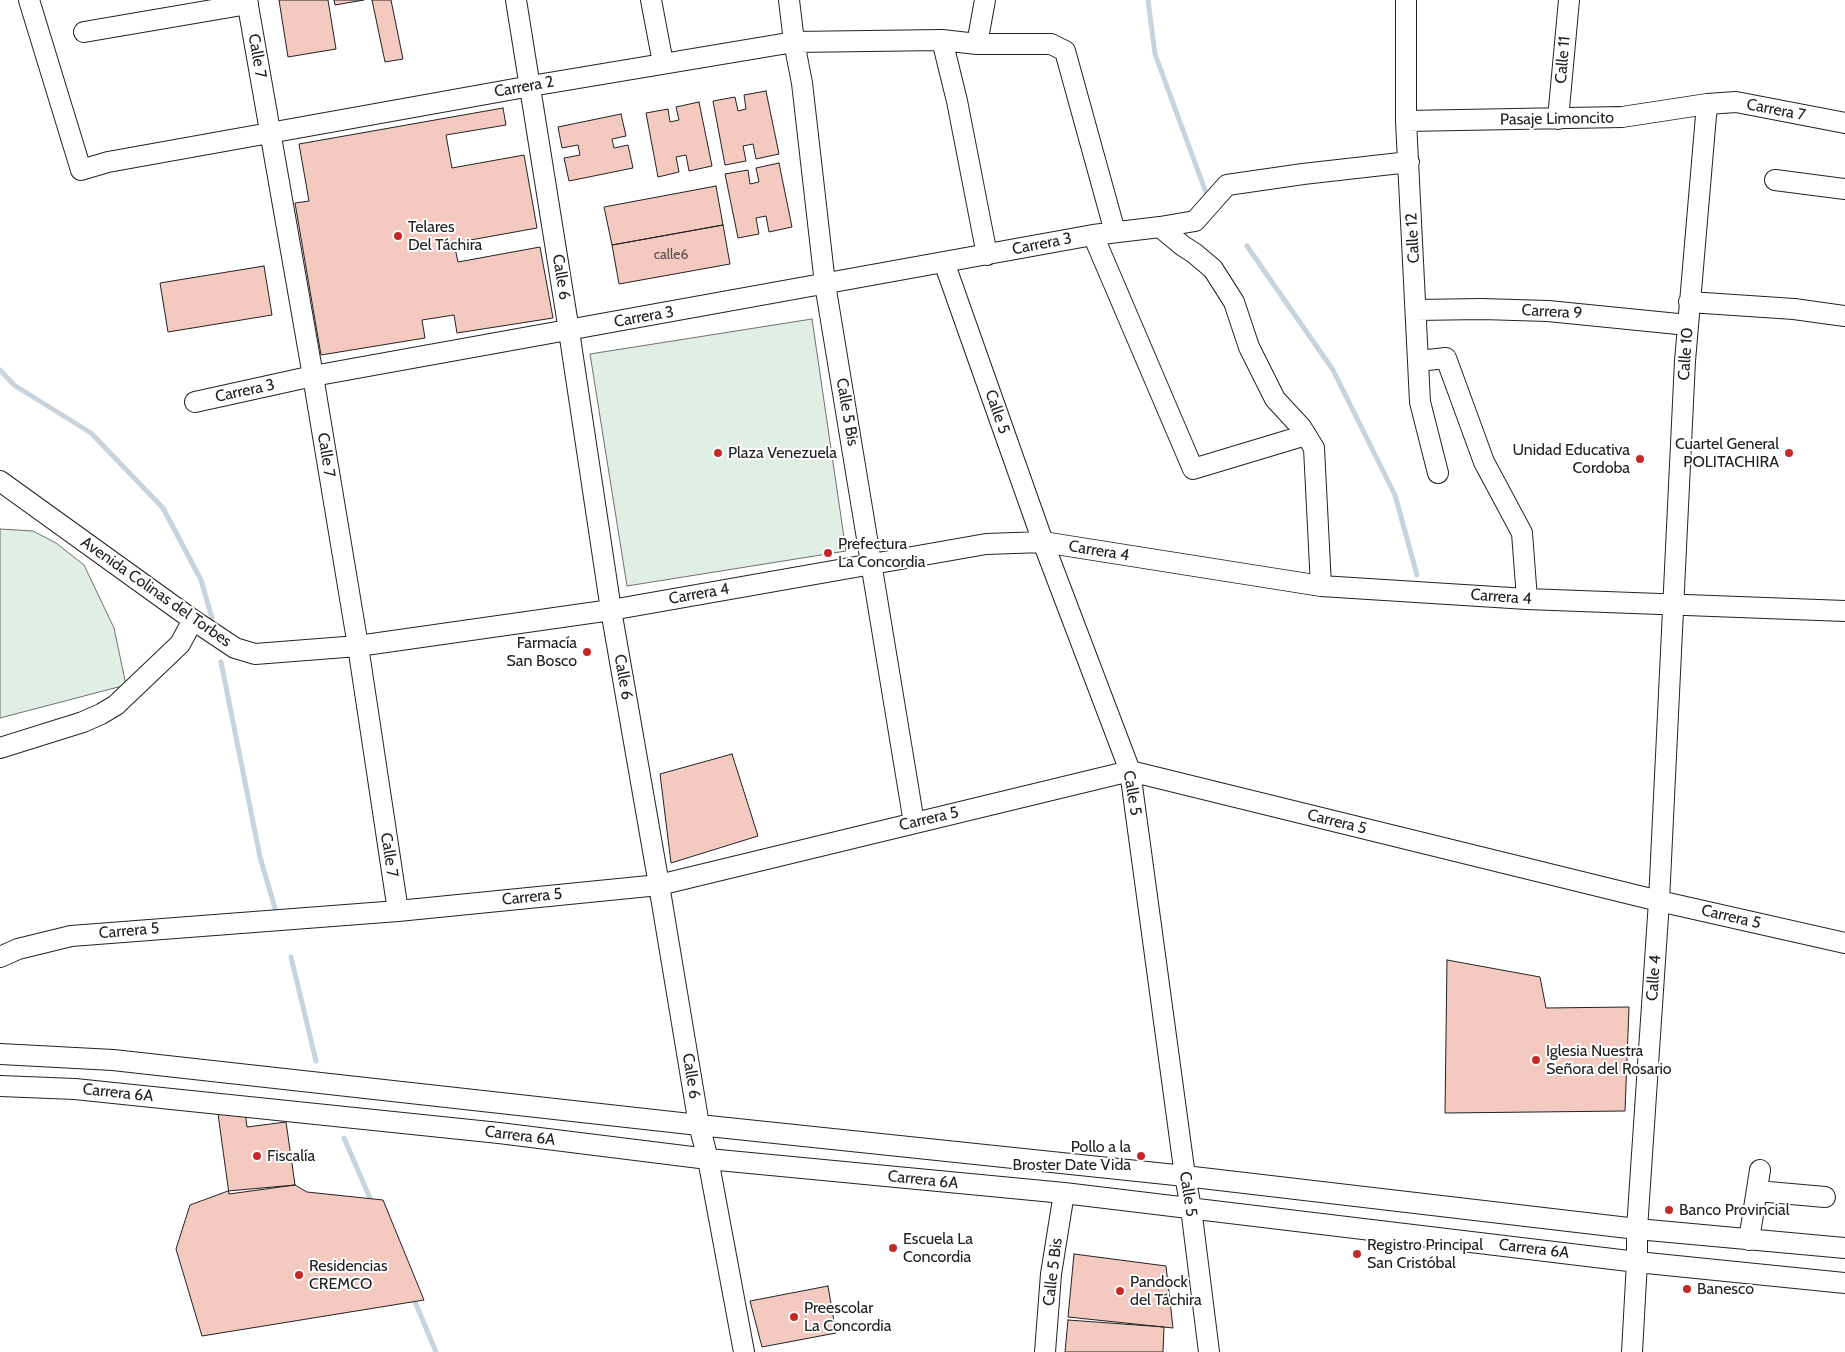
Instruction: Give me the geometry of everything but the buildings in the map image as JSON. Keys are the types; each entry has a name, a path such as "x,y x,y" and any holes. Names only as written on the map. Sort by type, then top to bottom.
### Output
{"street":[{"name":"Carrera 2","path":"29,0 81,170 108,162 531,86 794,42 942,40 977,44 1051,44 1065,51 1115,232"},
{"name":"Calle 6","path":"516,0 531,86 611,610 699,1125 708,1159 744,1352"},
{"path":"651,0 663,64"},
{"name":"Calle 5 Bis","path":"788,0 802,82 825,284 914,823"},
{"path":"977,44 985,0"},
{"name":"Calle 12","path":"1406,0 1406,121 1420,402 1438,473"},
{"name":"Calle 11","path":"1558,119 1569,0"},
{"path":"84,32 248,2"},
{"name":"Calle 7","path":"248,2 358,646 398,911"},
{"path":"942,40 957,101 987,255"},
{"name":"Carrera 7","path":"1707,104 1736,102 1845,123"},
{"name":"Pasaje Limoncito","path":"1406,121 1622,117 1707,104"},
{"name":"Calle 10","path":"1673,604 1689,302 1707,104"},
{"name":"Carrera 3","path":"195,402 313,376 1093,235 1195,221 1227,185 1409,162"},
{"path":"1776,180 1845,189"},
{"path":"1160,227 1213,269 1234,302 1249,347 1275,399 1306,434 1314,448 1322,586"},
{"path":"1093,235 1193,469 1306,434"},
{"name":"Calle 5","path":"944,262 1042,542 1130,772 1185,1176 1191,1208 1209,1352"},
{"path":"1689,302 1747,305 1845,316"},
{"name":"Carrera 9","path":"1416,310 1548,311 1688,325"},
{"path":"1418,361 1446,358 1484,462 1522,533 1527,599"},
{"name":"Avenida Colinas del Torbes","path":"0,481 193,620 235,648 255,654 358,646"},
{"name":"Carrera 4","path":"358,646 611,610 986,544 1042,542 1322,586 1527,599 1845,611"},
{"name":"Calle 4","path":"1632,1352 1637,1229 1659,901 1673,604"},
{"path":"0,748 83,722 116,705 180,644 193,620"},
{"name":"Carrera 5","path":"0,957 18,949 71,936 398,911 659,885 1130,772 1659,901 1845,943"},
{"name":"Carrera 6A","path":"0,1054 113,1060 699,1125 1185,1176 1637,1229 1845,1248"},
{"name":"Carrera 6A","path":"0,1086 75,1089 499,1133 708,1159 1064,1193 1637,1262 1845,1283"},
{"path":"1749,1240 1760,1170"},
{"path":"1756,1191 1825,1197"},
{"name":"Calle 5 Bis","path":"1046,1352 1051,1274 1064,1193"}],"green space":[{"name":"Plaza Venezuela","path":"812,319 846,551 627,586 590,354"},
{"path":"0,529 33,531 56,543 84,565 114,628 126,685 0,718"}],"waterway":[{"path":"1148,0 1155,54 1208,198"},
{"path":"1247,246 1333,370 1395,495 1417,575"},
{"path":"0,370 14,385 91,433 163,508 201,580 212,618"},
{"path":"221,662 260,857 277,915"},
{"path":"291,957 316,1061"},
{"path":"344,1138 373,1205"},
{"path":"413,1297 436,1352"}],"place":[{"name":"Telares Del Táchira","path":"398,236"},
{"name":"Plaza Venezuela","path":"718,453"},
{"name":"Cuartel General POLITACHIRA","path":"1789,453"},
{"name":"Unidad Educativa Cordoba","path":"1640,459"},
{"name":"Prefectura La Concordia","path":"828,553"},
{"name":"Farmacía San Bosco","path":"587,652"},
{"name":"Iglesia Nuestra Señora del Rosario","path":"1536,1060"},
{"name":"Fiscalía","path":"257,1156"},
{"name":"Pollo a la Broster Date Vida","path":"1141,1156"},
{"name":"Banco Provincial","path":"1669,1210"},
{"name":"Escuela La Concordia","path":"893,1248"},
{"name":"Registro Principal San Cristóbal","path":"1357,1254"},
{"name":"Residencias CREMCO","path":"299,1275"},
{"name":"Banesco","path":"1687,1289"},
{"name":"Pandock del Táchira","path":"1120,1291"},
{"name":"Preescolar La Concordia","path":"794,1317"}]}
